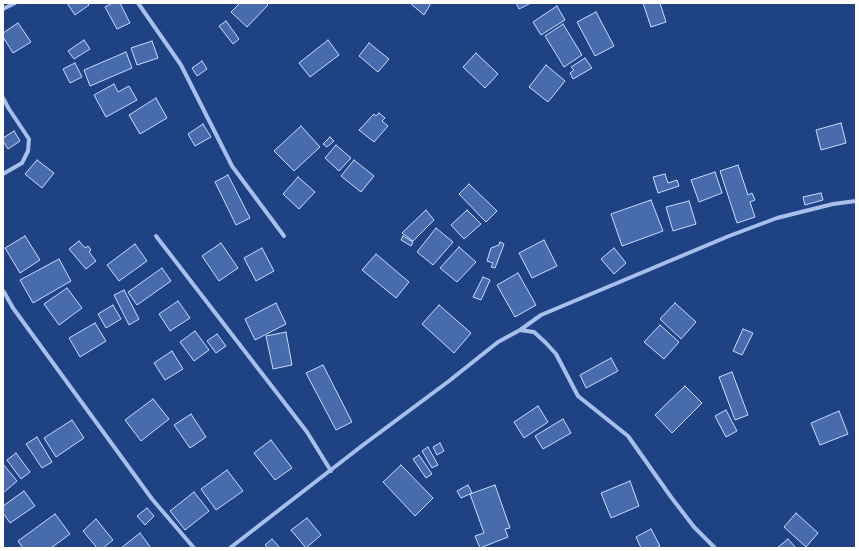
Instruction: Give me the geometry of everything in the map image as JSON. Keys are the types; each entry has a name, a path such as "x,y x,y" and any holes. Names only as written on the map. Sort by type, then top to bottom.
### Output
{"street":[{"path":"3,9 16,3"},
{"path":"138,3 180,65 232,166 284,236"},
{"path":"3,98 29,139 28,151 22,163 3,174"},
{"path":"230,548 498,342 520,330 541,315 729,236 777,218 832,204 856,201"},
{"path":"156,236 307,432 331,471"},
{"path":"3,291 13,308 152,499 194,548"},
{"path":"520,330 534,332 556,354 578,396 628,436 694,527 715,548"}],"building":[{"path":"67,3 87,3 89,5 75,15"},
{"path":"113,3 120,3 130,23 117,29 105,7"},
{"path":"240,3 266,3 268,5 247,27 231,12"},
{"path":"410,3 429,3 430,5 424,15"},
{"path":"516,3 531,3 519,9"},
{"path":"643,3 660,3 666,22 651,27"},
{"path":"557,6 565,20 541,35 533,22"},
{"path":"596,12 614,46 595,56 577,22"},
{"path":"226,21 239,39 233,44 219,26"},
{"path":"18,23 31,42 13,53 3,37 3,33"},
{"path":"563,24 582,55 564,67 545,36"},
{"path":"84,40 90,49 74,59 68,51"},
{"path":"328,40 339,55 310,77 299,63"},
{"path":"152,41 158,58 137,65 131,48"},
{"path":"369,43 389,59 378,72 359,56"},
{"path":"126,52 132,68 90,86 84,70"},
{"path":"476,53 498,74 485,88 463,67"},
{"path":"585,58 592,68 573,79 570,73 574,70 571,67"},
{"path":"202,61 207,69 197,76 192,68"},
{"path":"75,63 82,77 70,83 63,69"},
{"path":"546,65 565,81 548,102 529,87"},
{"path":"114,84 118,92 129,86 137,100 106,117 94,95"},
{"path":"156,98 167,118 140,134 129,115"},
{"path":"379,113 385,118 382,121 388,126 374,142 359,130 374,114 376,116"},
{"path":"841,123 846,143 821,150 816,130"},
{"path":"203,124 211,137 195,146 188,134"},
{"path":"301,126 320,147 294,171 274,151"},
{"path":"14,131 20,141 8,149 3,141 3,138"},
{"path":"330,137 334,141 327,147 323,144"},
{"path":"336,145 351,158 339,171 325,158"},
{"path":"37,160 54,173 42,188 25,174"},
{"path":"354,160 374,176 361,192 341,176"},
{"path":"738,165 748,195 752,193 755,200 750,202 755,217 737,223 720,171"},
{"path":"715,172 722,193 699,202 691,180"},
{"path":"665,174 668,183 677,180 679,186 658,193 653,177"},
{"path":"228,175 250,218 236,225 215,182"},
{"path":"298,177 315,192 299,209 283,194"},
{"path":"469,184 497,211 486,222 459,194"},
{"path":"821,193 823,200 805,205 803,197"},
{"path":"651,200 663,231 622,246 611,214"},
{"path":"689,201 696,224 673,231 666,207"},
{"path":"426,210 434,220 413,241 402,233"},
{"path":"467,210 481,224 464,239 451,225"},
{"path":"436,228 453,242 433,265 417,252"},
{"path":"25,236 40,260 20,273 5,248"},
{"path":"403,236 413,242 411,246 401,240"},
{"path":"544,240 557,266 532,278 519,253"},
{"path":"79,241 85,248 88,246 91,250 89,252 96,261 86,269 69,249"},
{"path":"500,242 504,244 495,268 491,267 493,263 487,261 491,248 499,245"},
{"path":"221,243 238,268 219,281 202,256"},
{"path":"135,244 147,261 119,281 107,265"},
{"path":"459,247 476,262 457,282 440,268"},
{"path":"262,248 274,271 256,281 244,258"},
{"path":"614,248 626,263 614,274 601,259"},
{"path":"376,254 409,282 396,298 362,270"},
{"path":"59,259 71,281 33,303 20,280"},
{"path":"162,268 171,281 137,305 128,292"},
{"path":"518,273 536,305 515,317 497,285"},
{"path":"483,277 490,280 481,300 473,297"},
{"path":"67,288 82,308 59,325 44,304"},
{"path":"124,290 139,319 129,325 114,295"},
{"path":"178,301 190,318 170,331 159,314"},
{"path":"276,303 286,324 255,340 245,319"},
{"path":"675,303 696,322 681,339 660,319"},
{"path":"113,305 121,319 106,328 98,314"},
{"path":"439,305 471,333 454,353 422,324"},
{"path":"95,323 106,341 80,357 69,338"},
{"path":"660,325 679,342 664,359 644,342"},
{"path":"743,329 753,333 742,355 733,351"},
{"path":"195,331 209,350 194,361 180,342"},
{"path":"286,332 292,365 273,369 266,336"},
{"path":"217,334 226,346 216,353 207,341"},
{"path":"172,351 183,369 165,380 154,363"},
{"path":"611,358 618,371 586,388 580,375"},
{"path":"323,365 352,422 336,430 306,373"},
{"path":"732,372 748,415 735,420 719,377"},
{"path":"685,386 702,403 672,433 655,415"},
{"path":"153,399 169,419 141,441 125,420"},
{"path":"538,406 548,422 524,438 514,422"},
{"path":"726,410 737,431 726,437 715,416"},
{"path":"839,411 848,434 820,445 811,423"},
{"path":"191,414 206,437 190,448 174,425"},
{"path":"563,419 571,433 543,449 535,436"},
{"path":"72,420 84,438 56,457 44,438"},
{"path":"37,437 52,462 42,468 26,444"},
{"path":"271,440 292,468 275,480 254,453"},
{"path":"440,443 444,451 437,455 433,447"},
{"path":"428,447 438,465 432,468 422,451"},
{"path":"16,453 30,472 21,479 7,460"},
{"path":"419,455 432,474 426,478 413,459"},
{"path":"3,464 17,481 3,493"},
{"path":"401,465 433,498 415,516 383,482"},
{"path":"227,470 243,491 216,510 201,489"},
{"path":"630,481 639,506 611,518 601,493"},
{"path":"468,485 472,493 461,498 457,491"},
{"path":"495,485 510,528 505,529 508,537 480,548 475,536 484,533 470,494"},
{"path":"24,491 35,506 10,523 3,513 3,506"},
{"path":"194,492 209,511 185,530 170,511"},
{"path":"147,508 154,516 145,525 137,516"},
{"path":"796,513 818,533 806,547 784,527"},
{"path":"55,514 70,534 51,548 23,548 18,541"},
{"path":"307,518 321,535 306,548 291,530"},
{"path":"96,519 113,540 103,548 97,548 83,531"},
{"path":"651,529 660,546 656,548 641,548 636,537"},
{"path":"140,533 151,548 121,548"},
{"path":"272,539 280,548 268,548 265,545"},
{"path":"788,539 796,548 777,548"}]}
